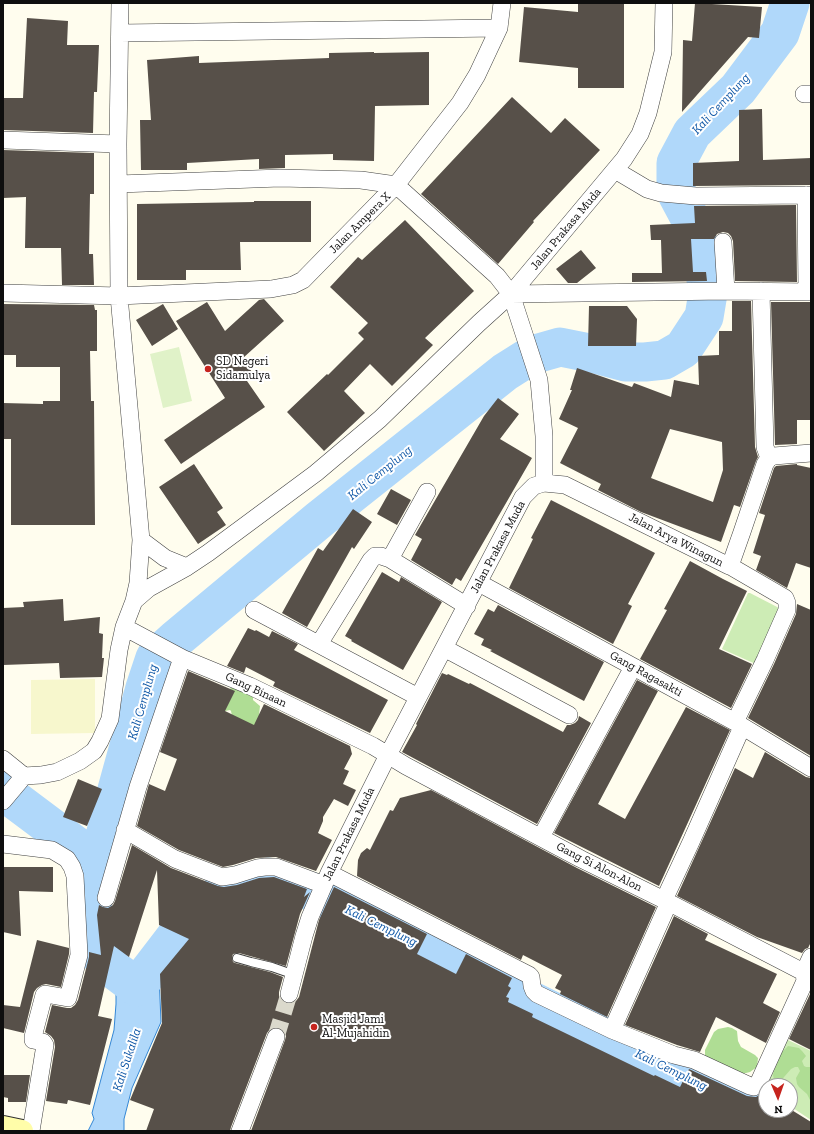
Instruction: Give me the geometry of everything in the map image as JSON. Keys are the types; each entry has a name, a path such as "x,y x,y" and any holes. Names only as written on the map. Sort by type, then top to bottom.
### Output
{"main road":[{"path":"3,1127 22,1131"}],"street":[{"path":"3,801 19,781 57,772 80,761 94,750 100,741 110,719 119,650 124,627 134,601 138,583 141,540 119,296 118,144 120,3"},
{"name":"Jalan Ampera X","path":"3,293 119,296 271,289 293,285 303,280 396,185 460,103 477,75 499,28 502,3"},
{"name":"Jalan Prakasa Muda","path":"134,601 149,588 187,567 316,473 380,419 511,294 624,159 640,134 648,113 663,52 664,3"},
{"path":"120,33 499,28"},
{"path":"3,140 118,144"},
{"path":"511,294 724,291 809,292 809,195 696,196 661,193 647,189 615,170"},
{"path":"119,184 280,178 361,180 396,185 497,276 511,294 539,380 544,436 544,483"},
{"path":"723,242 724,291"},
{"path":"761,291 765,447 769,458 774,456 811,453"},
{"name":"Jalan Arya Winagun","path":"544,483 565,485 730,566 763,468 769,458"},
{"name":"Jalan Prakasa Muda","path":"289,994 310,917 325,882 388,755 523,498 534,486 544,483"},
{"path":"390,559 427,492"},
{"path":"141,540 165,558 187,567"},
{"path":"319,644 371,560 375,556 390,559 466,606"},
{"path":"612,1030 667,901 738,724 787,610 785,598 730,566"},
{"name":"Gang Ragasakti","path":"479,583 738,724 811,768"},
{"path":"254,610 418,697"},
{"name":"Gang Binaan","path":"124,627 177,655 250,686 373,746 388,755"},
{"path":"444,648 569,715"},
{"path":"106,898 177,655"},
{"path":"541,837 633,667"},
{"name":"Gang Si Alon-Alon","path":"388,755 581,859 809,968"},
{"path":"3,760 19,781"},
{"path":"125,830 175,858 222,878 257,868 276,867 325,882 531,977 532,986 537,994 612,1030 674,1055 694,1060 754,1087 758,1084 805,981 809,968"},
{"path":"3,844 52,850 67,859 75,876 79,955 68,998 44,995 33,1037 33,1040 43,1042 45,1045 31,1131"},
{"path":"240,1131 276,1037"}],"lane":[{"path":"237,958 272,967 295,975"}],"green space":[{"path":"179,347 192,401 163,408 150,354"},
{"path":"748,593 781,609 758,665 722,649"},
{"path":"95,679 95,733 31,734 31,680"},
{"path":"231,688 238,688 253,695 253,700 260,706 259,715 268,733 232,716 230,710 220,712 227,691"},
{"path":"728,1027 737,1031 738,1041 741,1047 758,1058 757,1067 750,1072 737,1074 705,1057 705,1050 714,1032 718,1029"},
{"path":"786,1039 811,1051 811,1120 798,1111 798,1078 767,1078"},
{"path":"788,1046 799,1048 806,1056 802,1061 804,1066 811,1067 811,1102 807,1094 798,1086 798,1078 796,1078 800,1071 798,1067 791,1069 783,1078 774,1078 774,1071 782,1052"}],"water":[{"name":"Kali Sukalila","path":"136,965 159,975 161,1022 132,1088 124,1119 124,1131 88,1131 94,1119 92,1113 114,1030 116,982"}],"building":[{"path":"578,3 624,3 624,88 578,88 578,68 519,62 524,7 578,12"},
{"path":"695,3 762,7 759,38 748,37 682,112 683,40 692,41"},
{"path":"27,18 68,21 67,45 99,45 97,92 94,92 93,133 3,130 3,98 23,98"},
{"path":"429,52 429,105 375,106 374,161 333,160 333,154 285,155 285,168 259,169 259,159 187,163 187,170 141,170 140,120 151,120 147,60 199,56 199,63 329,58 329,53"},
{"path":"512,97 551,133 565,118 600,150 533,221 534,222 498,264 421,194"},
{"path":"762,109 763,160 811,158 811,185 693,186 693,163 739,161 739,110"},
{"path":"3,150 94,153 94,194 90,194 89,254 93,254 94,285 62,285 61,248 25,248 26,197 3,198"},
{"path":"311,201 311,242 240,242 241,270 186,270 186,280 137,280 137,204"},
{"path":"796,205 797,282 735,281 733,241 728,233 723,232 717,234 714,239 691,239 693,272 706,272 707,281 632,282 632,273 662,273 661,240 651,240 650,225 695,223 694,206"},
{"path":"405,220 474,291 425,338 433,345 392,386 370,364 344,391 365,413 324,451 287,412 327,374 328,375 364,339 358,333 368,323 330,287 358,257 362,260"},
{"path":"581,250 596,268 577,283 568,283 556,269"},
{"path":"264,299 284,321 243,358 255,377 247,381 265,407 181,464 164,440 225,398 176,321 207,302 225,331 259,300"},
{"path":"732,301 751,301 755,447 758,457 740,507 734,505 721,542 641,512 598,490 601,484 560,463 578,428 559,419 572,390 570,390 577,368 632,387 634,383 671,397 674,380 699,385 698,356 719,355 719,331 732,331","holes":["670,429 722,442 723,470 713,502 651,478"]},
{"path":"771,302 811,302 811,420 797,420 797,444 775,445"},
{"path":"3,304 94,305 95,310 97,310 97,351 90,351 91,401 94,401 95,525 11,525 11,439 3,439 3,403 43,404 43,401 60,401 60,367 16,367 16,355 3,355"},
{"path":"163,304 178,329 152,346 136,320"},
{"path":"589,306 627,306 637,319 636,346 588,346"},
{"path":"498,398 519,414 500,439 532,458 461,581 456,578 452,585 411,560 422,539 415,535 484,416"},
{"path":"194,464 223,508 217,512 226,525 198,544 159,487"},
{"path":"797,464 811,468 811,568 796,563 787,588 756,570 761,556 753,553 765,515 759,513 774,468 776,466"},
{"path":"391,489 411,500 397,525 377,514"},
{"path":"551,500 655,553 628,604 632,606 613,644 509,588 533,539 531,538"},
{"path":"353,509 372,522 354,549 352,547 307,627 282,613 318,548 323,551"},
{"path":"690,561 747,591 719,649 752,664 731,708 640,659 667,610 664,609"},
{"path":"382,572 399,582 401,577 442,602 403,670 351,641 352,640 345,636"},
{"path":"63,599 64,621 100,617 99,633 103,634 102,658 104,658 102,677 60,678 59,663 3,665 3,608 24,607 23,602"},
{"path":"797,604 811,610 811,756 748,718 796,614"},
{"path":"498,605 604,662 584,701 481,645 484,639 474,634 488,609 494,612"},
{"path":"248,628 255,631 256,630 269,637 272,631 298,644 294,650 388,700 370,733 273,686 275,682 246,667 244,673 227,666"},
{"path":"188,671 235,691 225,711 254,725 264,704 350,746 352,754 344,769 349,771 343,784 356,790 348,806 334,799 323,817 318,833 332,840 316,871 276,857 256,858 223,867 179,850 137,826 149,784 165,791 177,759 160,752"},
{"path":"442,673 448,674 469,684 470,683 563,732 567,725 575,723 578,720 579,716 591,723 537,824 402,752"},
{"path":"637,680 658,691 598,804 625,819 686,707 730,730 659,886 554,833"},
{"path":"765,752 806,777 811,778 811,942 808,948 802,953 757,937 677,896 735,768 753,778"},
{"path":"78,779 102,789 87,826 63,817"},
{"path":"431,790 577,868 656,907 607,1017 560,994 561,991 555,988 562,975 523,955 521,960 357,876 358,860 361,853 367,848 370,850 390,810 393,811 400,798"},
{"path":"132,845 171,868 218,886 224,887 237,885 259,878 274,877 307,889 304,897 310,892 300,914 286,966 239,953 233,954 232,957 233,962 235,963 283,977 279,996 286,1004 296,1001 299,997 319,920 334,887 427,934 417,954 456,974 466,954 512,978 508,986 511,988 506,997 509,998 508,1002 533,1014 532,1017 680,1087 689,1069 747,1096 756,1097 758,1096 758,1118 798,1118 798,1114 811,1122 811,1131 251,1131 286,1036 284,1031 275,1027 270,1029 267,1033 230,1131 146,1131 154,1109 130,1100 162,1023 160,974 189,939 159,925 157,870 129,957 114,946 98,1016 112,1019 90,1105 68,1100 67,1104 46,1101 55,1047 54,1040 45,1032 52,1005 71,1008 75,1005 78,1000 89,952 101,955 97,915 99,905 108,908 113,905"},
{"path":"3,867 53,867 53,892 19,891 21,936 3,932"},
{"path":"674,916 708,934 705,940 777,974 763,1003 780,1012 766,1043 716,1017 700,1052 677,1045 625,1025"},
{"path":"37,940 69,948 69,954 61,987 46,984 37,988 34,992 24,1033 3,1028 3,1005 20,1007"},
{"path":"811,992 811,1050 789,1039"},
{"path":"3,1075 30,1075 26,1102 8,1102 8,1098 3,1097"}],"waterway":[{"name":"Kali Cemplung","path":"137,987 113,969 93,948 92,888 112,808 145,688 155,658 320,519 505,372 532,355 560,347 625,362 645,362 664,360 683,349 704,317 708,293 703,260 692,222 676,192 676,163 692,133 738,89 780,33 790,3"},
{"path":"3,791 99,863"},
{"name":"Kali Cemplung","path":"137,987 183,927 210,900 238,885 268,877 313,892 755,1112 779,1131"}],"tunnel":[{"path":"276,1037 289,994"}],"place":[{"name":"SD Negeri Sidamulya","path":"208,369"},
{"name":"Masjid Jami Al-Mujahidin","path":"314,1027"}]}
